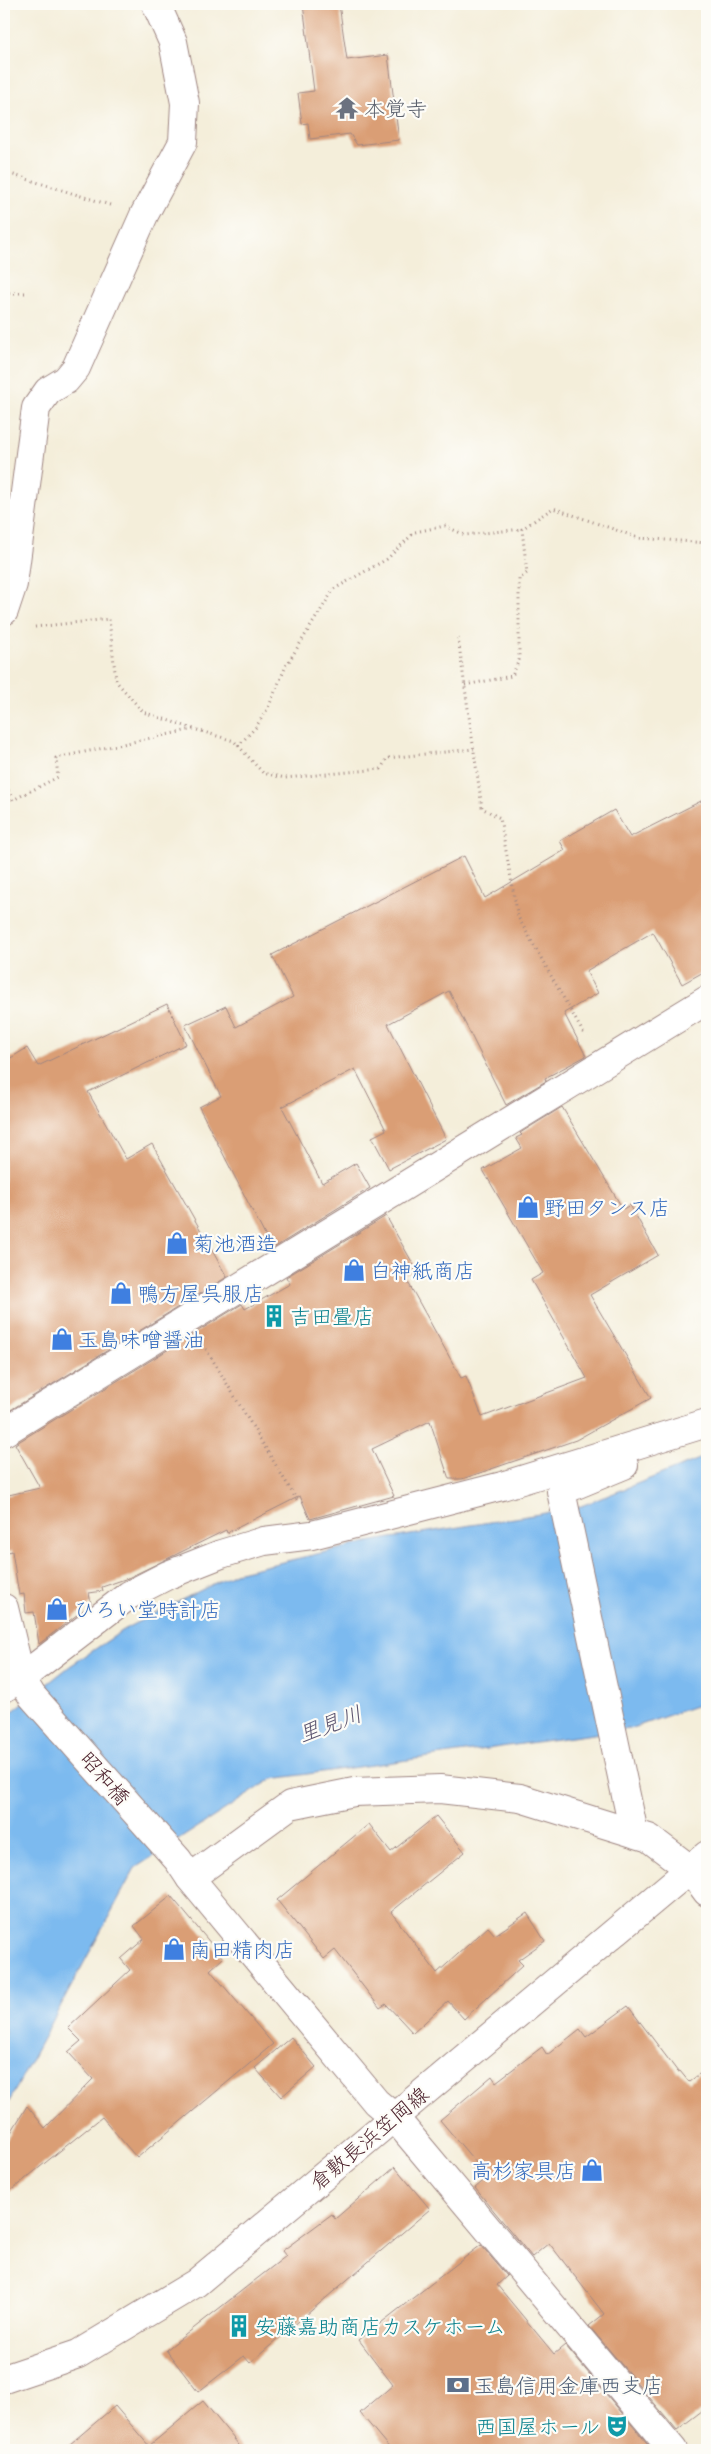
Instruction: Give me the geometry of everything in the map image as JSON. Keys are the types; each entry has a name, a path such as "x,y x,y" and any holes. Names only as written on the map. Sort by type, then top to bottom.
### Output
{"street":[{"path":"4,611 13,584 36,408 48,391 66,380 76,368 144,215 183,142 185,103 173,42 156,4"},
{"path":"4,1432 707,1000"},
{"path":"4,1608 19,1687 129,1595 168,1575 221,1554 264,1541 312,1535 448,1500 707,1424"},
{"path":"448,1500 457,1504 561,1491 627,1464 636,1446"},
{"path":"561,1491 634,1833"},
{"name":"昭和橋","path":"19,1687 184,1869 376,2102 394,2117 673,2450"},
{"path":"184,1869 290,1805 354,1792 440,1789 520,1798 649,1838 698,1862 707,1892"},
{"name":"倉敷長浜笠岡線","path":"4,2378 78,2354 196,2283 698,1862"}],"path":[{"path":"4,172 144,215"},
{"path":"4,293 26,293"},
{"path":"238,746 256,727 268,708 286,666 334,589 387,559 415,532 445,526 465,535 522,529 553,508 639,538 707,543"},
{"path":"465,685 512,676 520,660 518,579 527,573 522,529"},
{"path":"32,627 109,619 116,681 143,712 234,741 263,773 285,778 381,769 387,758 474,749"},
{"path":"458,638 482,808 500,818 518,917 601,1065"},
{"path":"4,781 13,800 58,777 56,758 194,729"},
{"path":"188,1318 300,1504 312,1535"}],"water":[{"name":"里見川","path":"707,1456 707,1702 629,1729 272,1779 135,1868 4,2111 4,1718 70,1666 128,1627 235,1573 373,1541 576,1508"}],"building":[{"name":"本覚寺","path":"303,4 339,4 347,60 388,55 399,140 357,145 350,134 310,139 308,123 302,124 298,93 314,91"},
{"path":"707,798 707,970 682,984 653,932 586,971 598,993 564,1013 586,1056 545,1078 546,1081 506,1105 449,991 388,1024 446,1139 389,1169 372,1137 386,1130 355,1069 282,1107 322,1183 356,1163 370,1188 272,1249 199,1107 221,1096 185,1025 226,1006 236,1027 293,997 272,955 464,856 485,898 565,850 560,841 614,810 630,837"},
{"path":"167,1004 186,1044 88,1092 126,1159 152,1144 227,1277 4,1414 4,1062 27,1048 38,1066"},
{"path":"562,1107 623,1209 630,1205 658,1255 590,1295 651,1398 576,1440 462,1479 449,1479 430,1421 372,1449 394,1496 310,1519 300,1496 227,1533 226,1530 128,1578 102,1587 103,1591 89,1593 91,1604 39,1644 34,1612 26,1613 24,1594 19,1595 12,1551 4,1553 4,1496 40,1488 15,1444 242,1304 245,1309 290,1284 286,1277 386,1216 416,1269 404,1275 461,1378 466,1376 482,1417 587,1378 531,1280 543,1273 483,1170 522,1148 516,1138 522,1135 520,1133"},
{"path":"436,1816 465,1852 391,1912 437,1973 488,1927 495,1935 527,1913 545,1941 518,1960 523,1965 464,2019 448,2001 413,2033 386,2004 380,2008 335,1950 324,1959 277,1900 369,1824 391,1852"},
{"path":"171,1896 223,1958 210,1970 273,2044 137,2158 102,2117 4,2196 4,2144 27,2106 45,2128 93,2079 68,2052 81,2041 68,2028 130,1970 121,1959 144,1939 134,1926"},
{"path":"628,2006 678,2072 680,2071 689,2082 707,2068 707,2407 677,2430 589,2326 604,2314 549,2243 532,2257 475,2188 488,2177 440,2120 492,2076 496,2082 542,2047 547,2055 580,2029 586,2037"},
{"path":"291,2037 316,2067 281,2097 255,2068"},
{"path":"395,2167 430,2209 250,2363 244,2356 198,2392 166,2350 286,2256 282,2251 332,2214 335,2219"},
{"path":"481,2245 507,2276 497,2285 554,2354 565,2345 652,2449 391,2450 360,2413 393,2385 359,2340"},
{"path":"203,2401 243,2450 63,2450 115,2406 149,2446"}],"place":[{"name":"本覚寺","path":"347,108"},
{"name":"野田タンス店","path":"528,1207"},
{"name":"菊池酒造","path":"177,1243"},
{"name":"白神紙商店","path":"354,1270"},
{"name":"鴨方屋呉服店","path":"121,1293"},
{"name":"吉田畳店","path":"274,1316"},
{"name":"玉島味噌醤油","path":"62,1339"},
{"name":"ひろい堂時計店","path":"57,1609"},
{"name":"南田精肉店","path":"174,1949"},
{"name":"高杉家具店","path":"592,2170"},
{"name":"安藤嘉助商店カスケホーム","path":"239,2326"},
{"name":"玉島信用金庫西支店","path":"458,2385"},
{"name":"西国屋ホール","path":"617,2426"}]}
